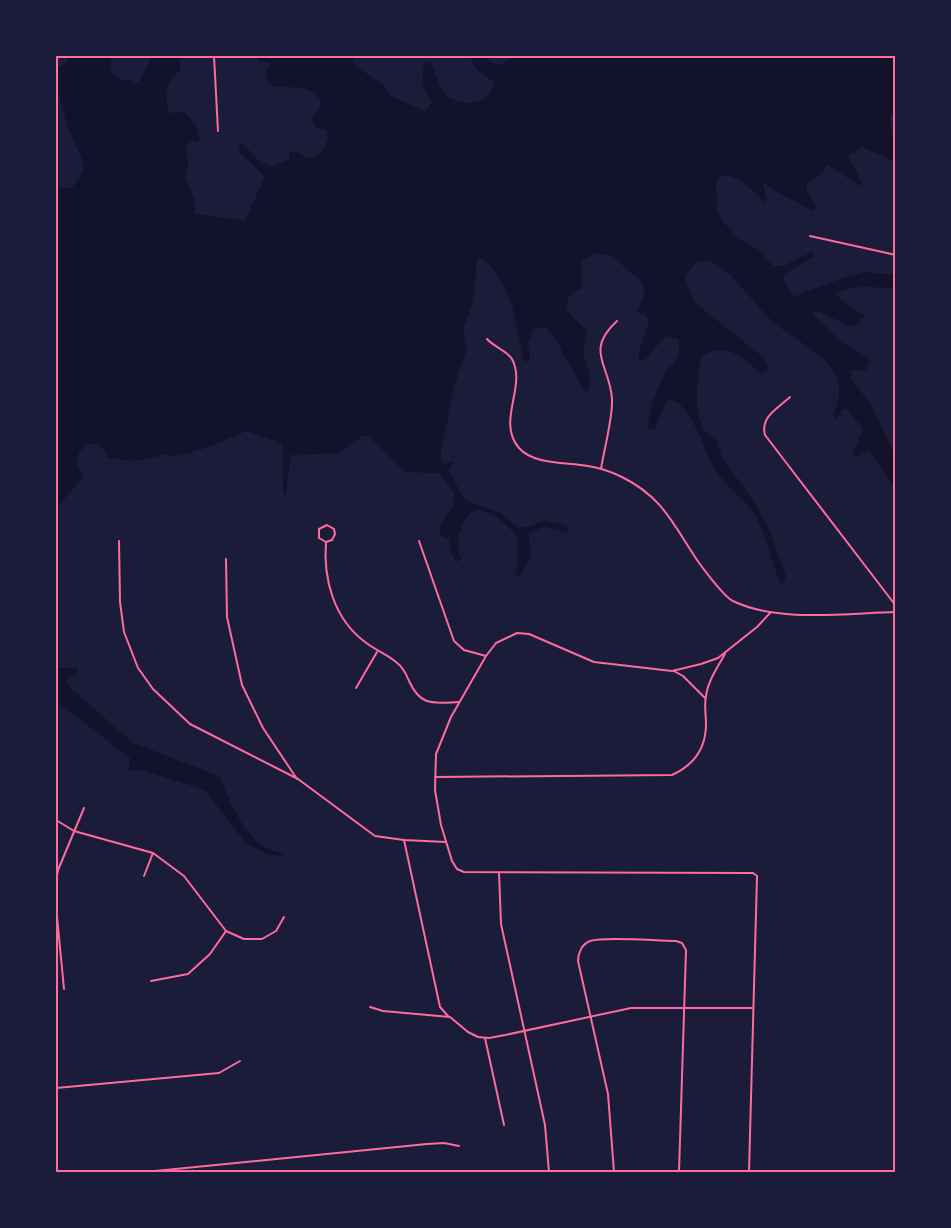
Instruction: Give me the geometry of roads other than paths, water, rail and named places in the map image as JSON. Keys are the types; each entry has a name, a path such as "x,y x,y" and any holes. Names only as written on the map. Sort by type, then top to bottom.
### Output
{"street":[{"path":"214,56 218,131"},
{"path":"810,236 896,255"},
{"path":"601,469 612,398 600,359 600,346 605,334 617,321"},
{"path":"487,339 508,355 513,363 515,379 510,424 513,438 520,449 539,459 601,469 636,485 661,506 680,530 705,570 732,601 770,613 790,615 896,612"},
{"path":"790,397 766,420 763,427 765,435 896,606"},
{"path":"322,525 331,526 335,534 332,540 326,542 319,538 318,534 322,525"},
{"path":"119,541 120,602 124,632 138,668 153,689 190,724 298,779 375,836 446,842"},
{"path":"419,541 453,641 464,650 486,656"},
{"path":"326,542 326,570 338,609 354,633 399,664 407,675 414,692 421,699 431,703 459,702"},
{"path":"226,559 227,617 242,685 263,728 298,779"},
{"path":"749,1173 758,879 753,873 460,871 455,866 446,842 437,806 435,765 438,747 459,702 486,656 502,639 523,633 536,636 594,662 672,670 710,662 757,627 770,613"},
{"path":"356,688 378,651"},
{"path":"435,777 672,775 688,768 700,751 706,728 705,698 709,683 726,652"},
{"path":"672,670 683,676 705,698"},
{"path":"56,881 58,870 84,808"},
{"path":"56,820 74,831 153,853 184,876 226,931 244,939 262,939 276,932 284,917"},
{"path":"404,840 440,1007 444,1013 472,1035 485,1038 639,1007 753,1008"},
{"path":"144,876 153,853"},
{"path":"499,872 501,924 545,1125 549,1173"},
{"path":"56,906 64,989"},
{"path":"152,981 188,974 210,954 226,931"},
{"path":"614,1173 610,1108 578,956 585,944 590,941 676,941 685,946 679,1173"},
{"path":"370,1007 383,1011 450,1017"},
{"path":"485,1038 504,1125"},
{"path":"56,1088 219,1073 240,1061"},
{"path":"145,1173 427,1144 444,1143 459,1146"}]}
